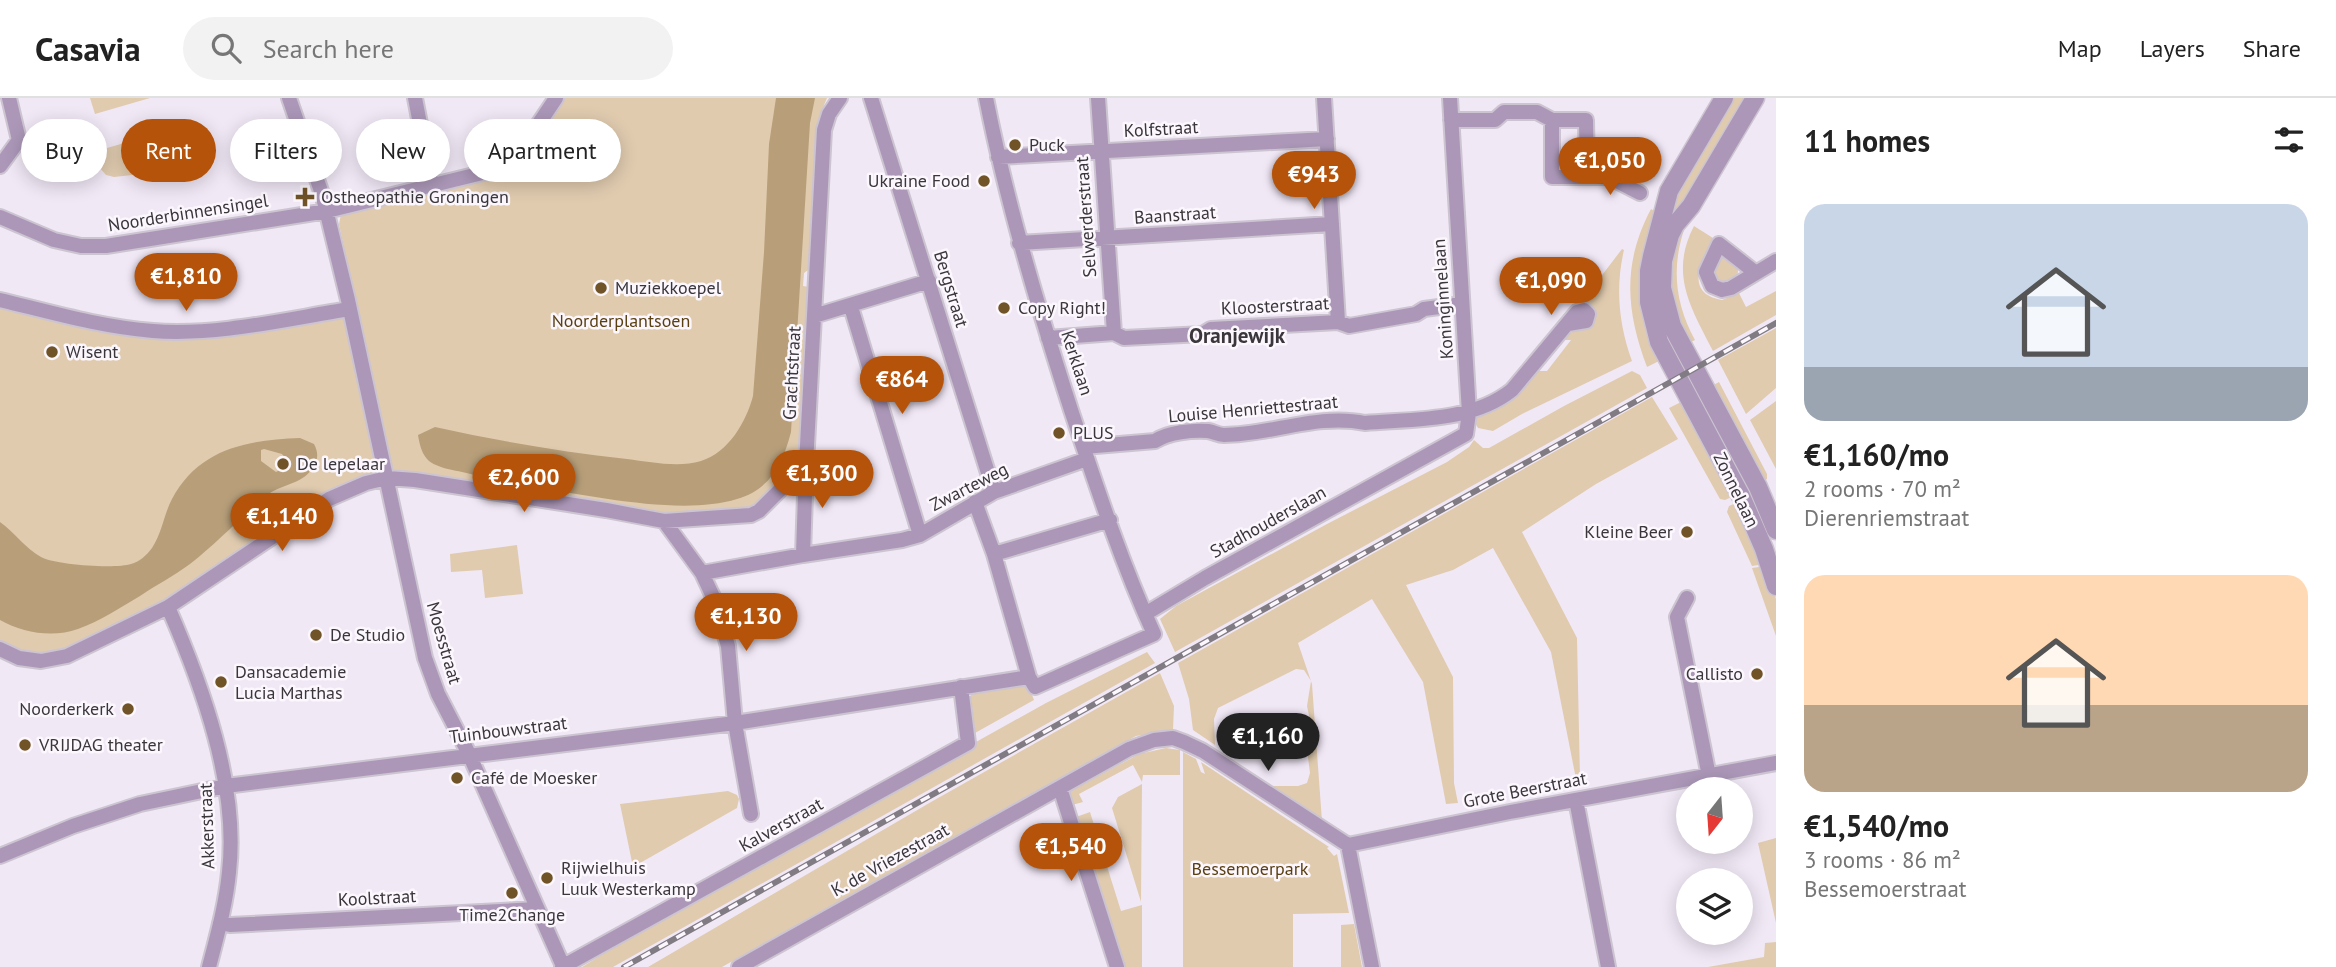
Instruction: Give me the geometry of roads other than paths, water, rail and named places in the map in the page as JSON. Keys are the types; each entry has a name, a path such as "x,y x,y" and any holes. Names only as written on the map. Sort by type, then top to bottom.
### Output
{"street":[{"path":"0,166 19,140 9,98"},
{"name":"Moesstraat","path":"289,98 327,211 351,309 425,658 438,694 469,754 562,967"},
{"path":"415,98 432,186"},
{"name":"Noorderbinnensingel","path":"0,217 54,240 82,246 141,241 327,211 507,167 556,98"},
{"name":"Grachtstraat","path":"803,555 824,130 829,114 840,98"},
{"name":"Bergstraat","path":"871,98 994,492"},
{"name":"Kerklaan","path":"986,98 1019,243 1048,338 1085,453 1154,634"},
{"name":"Selwerderstraat","path":"1098,98 1114,333"},
{"path":"1324,98 1338,322"},
{"name":"Koninginnelaan","path":"1450,98 1469,413"},
{"path":"1696,394 1655,329 1649,302 1649,271 1669,191 1724,98"},
{"path":"1696,394 1667,314 1661,288 1662,261 1675,225 1691,206 1755,98"},
{"path":"1451,120 1495,120 1504,112 1537,112 1552,120 1586,120 1587,177"},
{"path":"1552,120 1552,177 1609,177 1640,194"},
{"name":"Kolfstraat","path":"998,158 1327,139"},
{"name":"Baanstraat","path":"1019,243 1332,224"},
{"path":"1756,273 1720,244 1706,272 1712,286 1727,290 1756,273 1776,261"},
{"path":"814,316 851,307 929,281"},
{"path":"0,300 89,321 154,331 216,329 351,309"},
{"name":"Kloosterstraat","path":"1048,338 1114,333 1124,338 1203,334 1211,329 1338,322 1349,326 1416,314 1424,309 1462,304"},
{"path":"851,307 920,535"},
{"name":"Louise Henriettestraat","path":"1085,453 1155,441 1165,435 1210,431 1221,435 1275,430 1286,425 1353,420 1365,423 1469,413 1501,399 1512,390 1568,324"},
{"name":"Zonnelaan","path":"1696,394 1758,487 1776,530"},
{"name":"Zonnelaan","path":"1696,394 1764,549 1776,586"},
{"name":"Stadhouderslaan","path":"1145,614 1466,434 1469,413"},
{"name":"Zwarteweg","path":"702,573 876,545 920,535 994,492 1085,453"},
{"path":"0,649 19,658 41,661 67,656 168,607 329,499 366,483 387,478 565,503 664,521 751,515 759,511 806,464"},
{"path":"975,502 994,554 1032,682"},
{"path":"994,554 1110,520"},
{"path":"664,521 702,573 715,601 728,646 735,723 751,814"},
{"path":"1687,598 1677,617 1709,776"},
{"name":"Akkerstraat","path":"168,607 190,658 224,771 230,820 229,872 209,967"},
{"name":"Tuinbouwstraat","path":"0,856 73,826 139,804 226,786 735,723 961,687 1032,682 1154,634"},
{"name":"Kalverstraat","path":"562,967 968,743 961,687"},
{"name":"K. de Vriezestraat","path":"739,967 1137,745 1154,740 1173,738 1203,751 1348,845"},
{"name":"Grote Beerstraat","path":"1348,845 1776,763"},
{"path":"1060,788 1116,967"},
{"path":"1576,800 1608,967"},
{"path":"1348,845 1372,967"},
{"name":"Koolstraat","path":"220,923 230,925 537,909"}],"railway":[{"path":"624,967 1776,323"}],"place":[{"name":"Puck","path":"1015,145"},
{"name":"Ukraine Food","path":"984,181"},
{"name":"Ostheopathie Groningen","path":"305,197"},
{"name":"Muziekkoepel","path":"601,288"},
{"name":"Copy Right!","path":"1004,308"},
{"name":"Wisent","path":"52,352"},
{"name":"PLUS","path":"1059,433"},
{"name":"De lepelaar","path":"283,464"},
{"name":"Kleine Beer","path":"1687,532"},
{"name":"De Studio","path":"316,635"},
{"name":"Callisto","path":"1757,674"},
{"name":"Dansacademie Lucia Marthas","path":"221,682"},
{"name":"Noorderkerk","path":"128,709"},
{"name":"VRIJDAG theater","path":"25,745"},
{"name":"Café de Moesker","path":"457,778"},
{"name":"Rijwielhuis Luuk Westerkamp","path":"547,878"},
{"name":"Time2Change","path":"512,893"}],"district":[{"name":"Oranjewijk","path":"1237,336"}],"park label":[{"name":"Noorderplantsoen","path":"621,321"},
{"name":"Bessemoerpark","path":"1250,869"}]}
